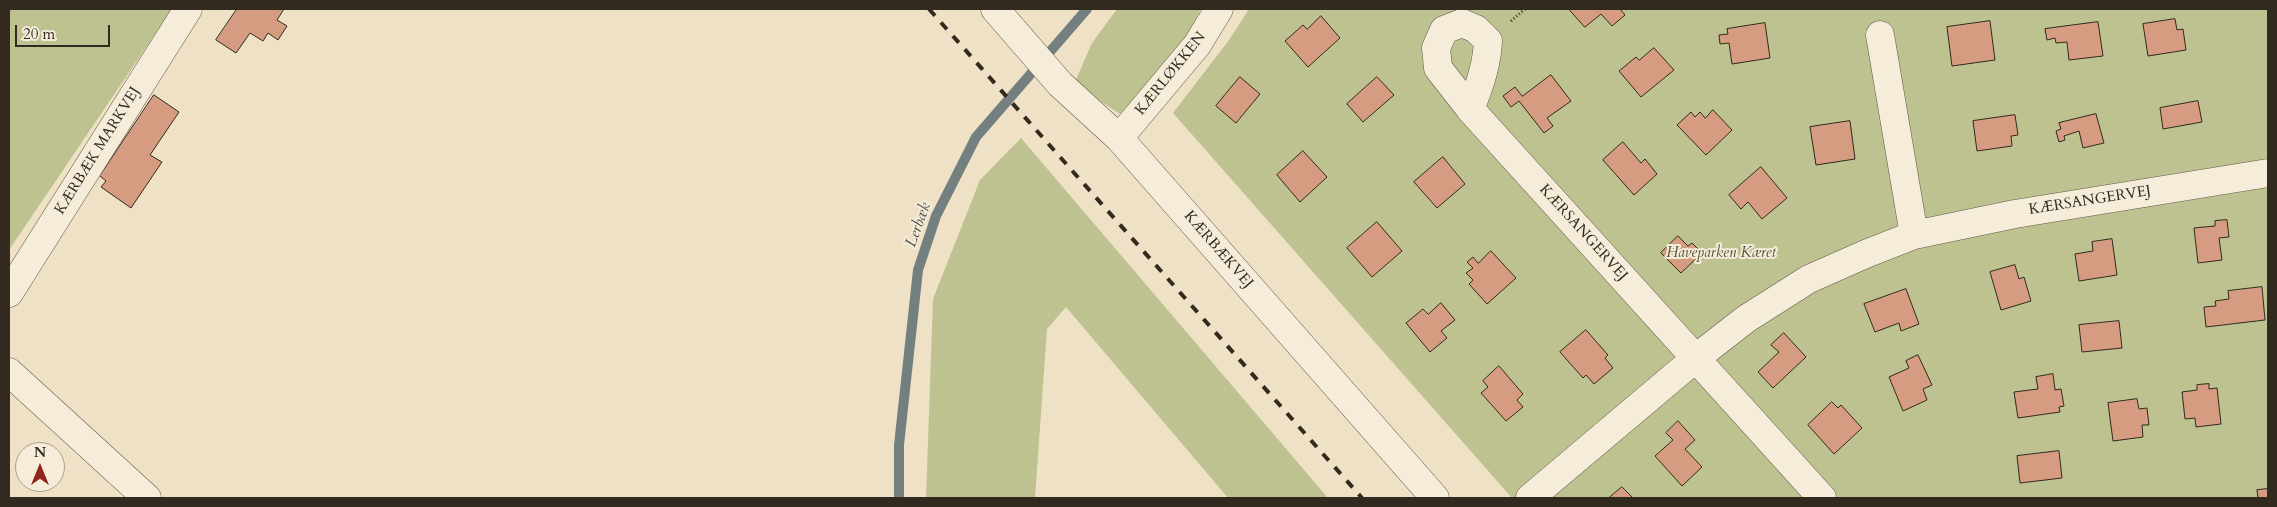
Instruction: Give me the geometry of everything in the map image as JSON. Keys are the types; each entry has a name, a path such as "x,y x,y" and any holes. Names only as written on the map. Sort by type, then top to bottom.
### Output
{"street":[{"name":"KÆRBÆK MARKVEJ","path":"9,293 188,9"},
{"name":"KÆRBÆKVEJ","path":"995,9 1060,84 1119,138 1435,498"},
{"name":"KÆRLØKKEN","path":"1119,138 1197,45 1219,9"},
{"path":"1880,35 1914,235"},
{"name":"KÆRSANGERVEJ","path":"1470,109 1822,498"},
{"name":"KÆRSANGERVEJ","path":"1530,498 1746,318 1810,279 1914,235 2015,214 2268,173"},
{"path":"9,372 147,498"}],"green space":[{"path":"9,9 172,9 9,250"},
{"path":"1117,9 1201,9 1185,40 1120,114 1074,84 1092,43"},
{"name":"Haveparken Kæret","path":"1249,9 2268,9 2268,498 1512,498 1173,113 1229,40"},
{"path":"1021,138 1328,498 1228,498 1066,307 1047,329 1035,498 926,498 933,299 980,180"}],"building":[{"path":"237,9 284,9 277,20 287,26 278,40 268,33 263,41 250,33 236,53 216,40"},
{"path":"1569,9 1620,9 1625,15 1612,26 1601,14 1585,27"},
{"path":"1321,16 1340,38 1308,67 1285,41 1303,25 1307,29"},
{"path":"2175,19 2177,30 2183,29 2186,50 2148,56 2143,24"},
{"path":"1990,21 1995,60 1952,66 1947,27"},
{"path":"2098,22 2103,56 2069,60 2067,42 2056,43 2055,38 2047,40 2045,29"},
{"path":"1765,23 1770,58 1732,64 1729,43 1720,44 1719,35 1728,34 1727,29"},
{"path":"1654,48 1674,70 1641,97 1619,71 1636,57 1639,60"},
{"path":"1551,75 1571,101 1547,118 1553,126 1544,133 1519,101 1511,107 1503,96 1515,87 1522,96"},
{"path":"1240,77 1260,94 1236,123 1216,106"},
{"path":"1377,77 1394,95 1363,122 1347,104"},
{"path":"154,95 179,112 150,155 162,162 131,208 101,187 106,181 100,176"},
{"path":"2198,101 2202,122 2163,129 2160,108"},
{"path":"1713,110 1732,130 1706,155 1677,125 1691,112 1695,117 1700,112 1705,118"},
{"path":"2096,114 2104,143 2083,148 2079,131 2064,136 2065,140 2059,142 2056,131 2061,129 2059,123"},
{"path":"2015,115 2018,135 2011,136 2012,146 1977,151 1973,121"},
{"path":"1850,121 1855,159 1816,165 1810,127"},
{"path":"1623,142 1641,163 1645,159 1657,174 1634,195 1603,160"},
{"path":"1303,151 1327,177 1300,202 1277,175"},
{"path":"1443,157 1465,184 1437,208 1414,182"},
{"path":"1761,167 1787,198 1762,219 1748,202 1741,209 1729,195"},
{"path":"2227,220 2229,237 2219,238 2222,260 2198,263 2194,228 2215,226 2215,221"},
{"path":"1377,222 1402,251 1372,277 1347,248"},
{"path":"1678,236 1688,246 1692,243 1702,253 1681,273 1661,253"},
{"path":"2112,239 2117,275 2079,281 2075,254 2093,251 2092,242"},
{"path":"1491,251 1516,278 1487,304 1469,284 1473,280 1466,273 1473,268 1467,262 1473,257 1478,263"},
{"path":"2015,265 2019,279 2024,277 2031,301 2001,310 1990,272"},
{"path":"2262,287 2265,320 2206,327 2204,307 2216,306 2215,301 2229,299 2228,291"},
{"path":"1906,289 1919,324 1901,331 1899,323 1875,332 1864,304"},
{"path":"1441,303 1455,320 1441,331 1447,338 1430,352 1406,323 1423,309 1428,314"},
{"path":"2119,321 2122,348 2082,352 2079,325"},
{"path":"1586,330 1608,355 1605,358 1613,368 1594,384 1586,375 1583,378 1560,352"},
{"path":"1784,333 1806,357 1773,388 1758,372 1779,352 1771,345"},
{"path":"1918,355 1932,385 1923,389 1927,400 1903,411 1889,377 1909,368 1906,361"},
{"path":"1499,366 1523,394 1517,400 1523,407 1506,421 1481,393 1488,387 1483,381"},
{"path":"2053,374 2055,390 2061,389 2064,406 2059,407 2060,412 2018,418 2014,392 2038,389 2036,377"},
{"path":"2209,384 2209,389 2217,388 2221,424 2196,427 2195,418 2185,419 2182,392 2197,390 2197,385"},
{"path":"2137,399 2139,409 2147,408 2149,425 2142,425 2143,437 2113,441 2108,403"},
{"path":"1832,402 1838,408 1841,405 1862,428 1834,454 1808,425"},
{"path":"1678,421 1695,440 1685,449 1702,467 1682,486 1655,456 1673,440 1666,433"},
{"path":"2059,451 2062,478 2020,483 2017,456"},
{"path":"1622,487 1633,498 1609,498"},
{"path":"2268,489 2268,498 2258,498 2257,490"}],"waterway":[{"name":"Lerbæk","path":"899,498 899,445 918,270 936,216 976,137 1087,9"}],"railway":[{"path":"929,9 1362,498"}]}
